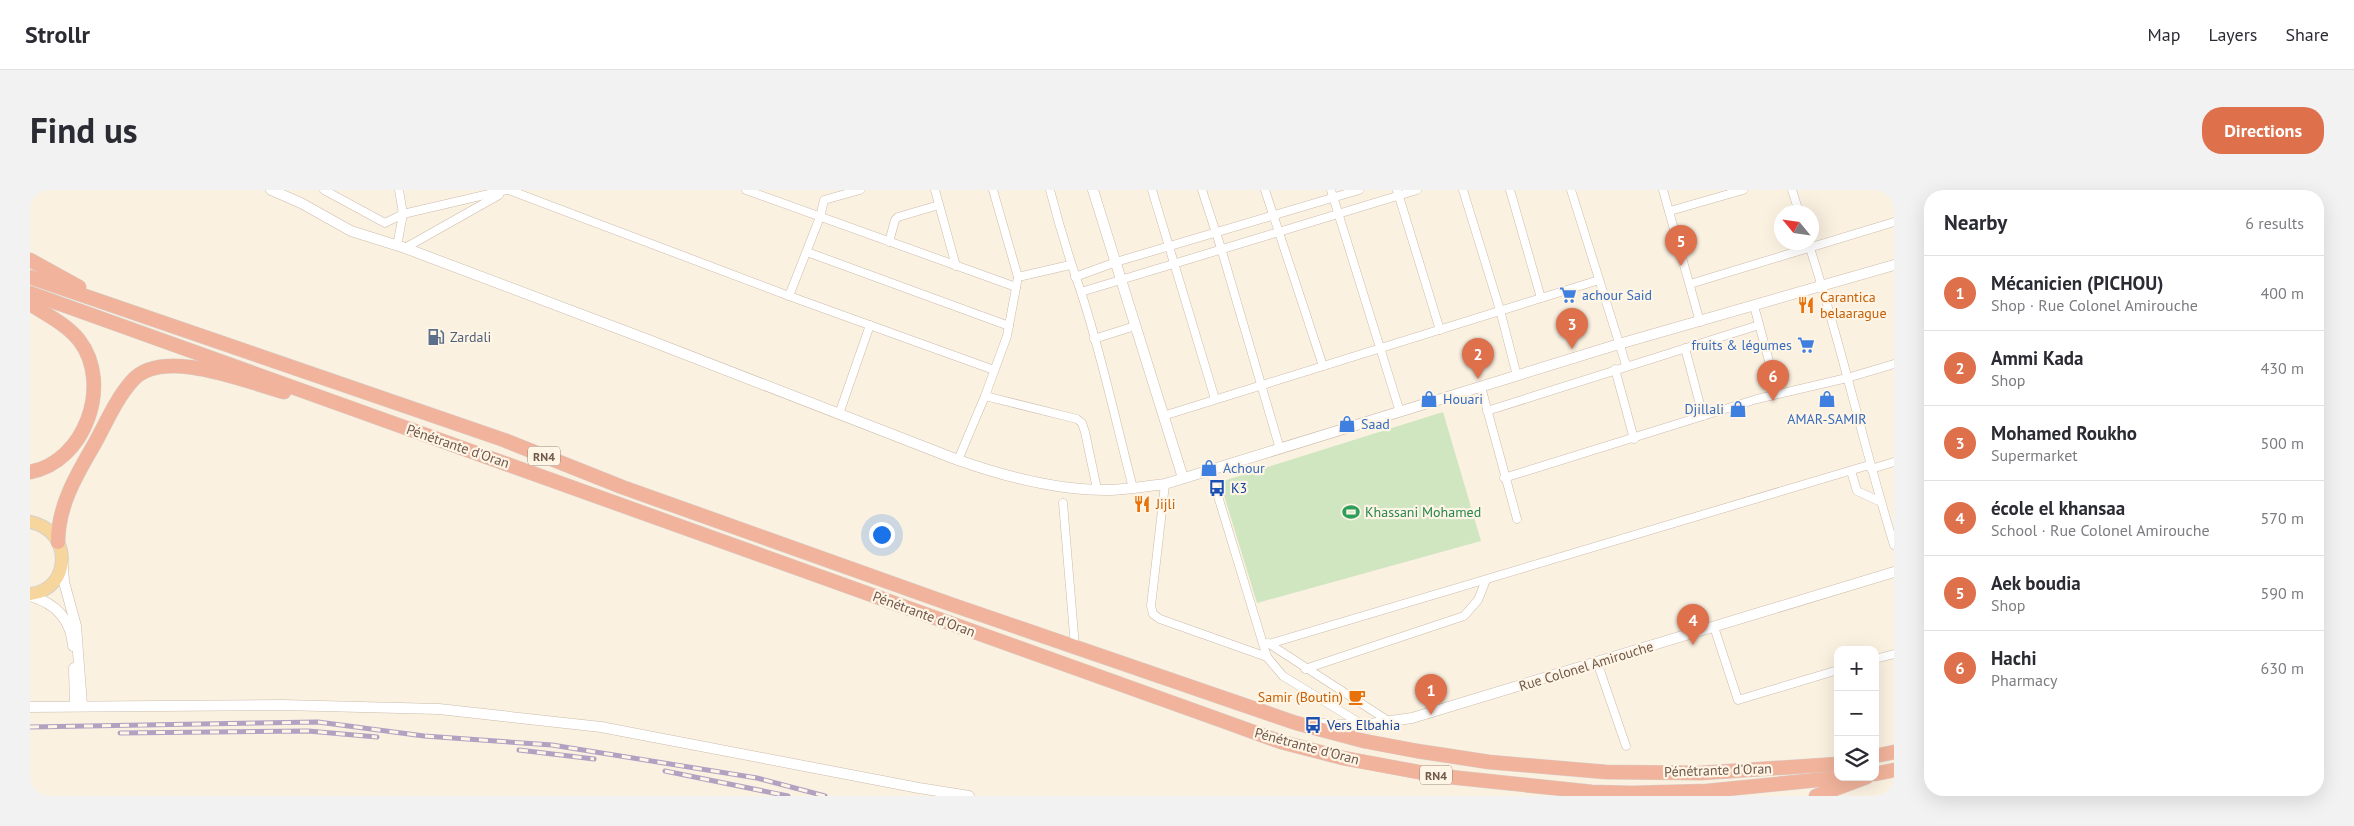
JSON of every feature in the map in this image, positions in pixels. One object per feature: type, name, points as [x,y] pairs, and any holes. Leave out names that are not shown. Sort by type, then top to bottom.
[{"type":"highway","points":[[30,260],[126,311]]},
{"type":"highway","name":"Pénétrante d'Oran","points":[[30,277],[504,440],[622,487],[1296,723],[1364,741],[1416,751],[1489,762],[1606,772],[1701,773],[1834,764]]},
{"type":"highway","name":"Pénétrante d'Oran","points":[[30,293],[1282,742],[1344,758],[1440,776],[1534,786],[1632,793],[1707,791],[1834,778]]},
{"type":"highway","points":[[30,304],[56,320],[80,341],[93,373],[94,390],[91,410],[85,428],[76,442],[49,465],[30,472]]},
{"type":"highway","points":[[58,542],[61,512],[80,469],[122,395],[133,380],[145,371],[160,366],[199,368],[394,424]]},
{"type":"highway","points":[[1879,755],[1894,752]]},
{"type":"highway","points":[[1879,773],[1894,770]]},
{"type":"highway","points":[[1816,796],[1855,781]]},
{"type":"highway","points":[[1632,793],[1672,796]]},
{"type":"main road","points":[[30,522],[48,529],[58,542],[62,559],[61,568],[51,584],[43,590],[30,595]]},
{"type":"street","points":[[271,190],[301,203],[351,232],[401,247],[958,460],[987,470],[1020,478],[1097,489],[1134,488],[1165,484],[1619,344],[1894,265]]},
{"type":"street","points":[[324,190],[386,223],[403,214],[507,190],[789,296],[994,370]]},
{"type":"street","points":[[399,190],[403,214],[401,247]]},
{"type":"street","points":[[401,247],[507,190]]},
{"type":"street","points":[[746,190],[1016,287]]},
{"type":"street","points":[[789,296],[820,217],[824,200],[860,190]]},
{"type":"street","points":[[935,190],[956,266]]},
{"type":"street","points":[[958,460],[986,396],[1009,326],[1018,277],[993,190]]},
{"type":"street","points":[[1050,190],[1070,265],[1081,292],[1134,488]]},
{"type":"street","points":[[1092,190],[1182,478]]},
{"type":"street","points":[[1152,190],[1215,399]]},
{"type":"street","points":[[1202,190],[1280,449]]},
{"type":"street","points":[[1265,190],[1323,366]]},
{"type":"street","points":[[1075,277],[1116,262],[1215,233],[1332,194],[1359,190]]},
{"type":"street","points":[[1081,292],[1221,248],[1279,233],[1398,193],[1417,190]]},
{"type":"street","points":[[1463,190],[1500,310],[1517,376]]},
{"type":"street","points":[[1510,190],[1541,298]]},
{"type":"street","points":[[1571,190],[1626,365]]},
{"type":"street","points":[[1663,190],[1700,322]]},
{"type":"street","points":[[1670,211],[1743,190]]},
{"type":"street","points":[[1792,190],[1797,205]]},
{"type":"street","points":[[1398,193],[1440,330]]},
{"type":"street","points":[[1332,194],[1400,412]]},
{"type":"street","points":[[889,242],[895,220],[898,217],[939,205]]},
{"type":"street","points":[[1819,242],[1894,222]]},
{"type":"street","points":[[1690,284],[1794,250]]},
{"type":"street","points":[[1811,250],[1822,286],[1870,467],[1894,545]]},
{"type":"street","points":[[806,252],[1009,326]]},
{"type":"street","points":[[1018,277],[1070,265]]},
{"type":"street","points":[[1163,416],[1599,280]]},
{"type":"street","points":[[1754,306],[1778,394]]},
{"type":"street","points":[[840,414],[870,325]]},
{"type":"street","points":[[1487,411],[1626,365],[1759,325]]},
{"type":"street","points":[[1094,339],[1135,326]]},
{"type":"street","points":[[1685,348],[1703,416]]},
{"type":"street","points":[[1504,478],[1778,394],[1847,378],[1894,364]]},
{"type":"street","points":[[1615,369],[1634,439]]},
{"type":"street","points":[[1481,387],[1504,478],[1517,519]]},
{"type":"street","points":[[986,396],[1077,419],[1082,423],[1097,489]]},
{"type":"street","points":[[1269,644],[1851,471],[1894,462]]},
{"type":"street","points":[[1210,470],[1266,657],[1282,676],[1363,725]]},
{"type":"street","points":[[1851,471],[1857,491],[1881,502]]},
{"type":"street","points":[[1165,484],[1151,606],[1153,614],[1160,619],[1266,657]]},
{"type":"street","points":[[1063,504],[1075,647]]},
{"type":"street","points":[[62,559],[64,582],[74,613],[78,639],[78,705]]},
{"type":"street","name":"Rue Colonel Amirouche","points":[[1296,723],[1363,725],[1412,718],[1894,572]]},
{"type":"street","points":[[1305,669],[1464,616],[1478,600],[1486,580]]},
{"type":"street","points":[[30,595],[48,602],[57,609],[68,627],[72,639],[78,705]]},
{"type":"street","points":[[1714,627],[1738,700],[1834,671]]},
{"type":"street","points":[[1258,631],[1269,644],[1305,669],[1390,722]]},
{"type":"street","points":[[1879,658],[1894,654]]},
{"type":"street","points":[[1596,662],[1626,746]]},
{"type":"street","points":[[30,707],[78,705],[359,706],[439,709],[601,727],[909,787],[969,796]]},
{"type":"street","points":[[1323,725],[1333,719],[1335,714],[1332,706]]},
{"type":"green space","name":"Khassani Mohamed","points":[[1443,412],[1481,541],[1257,603],[1220,482]]},
{"type":"railway","points":[[30,727],[318,722],[424,736],[552,745],[757,778],[825,796]]},
{"type":"railway","points":[[120,733],[308,731],[377,737]]},
{"type":"railway","points":[[519,750],[594,759]]},
{"type":"railway","points":[[665,771],[788,796]]},
{"type":"place","name":"Aek boudia","points":[[1681,266]]},
{"type":"place","name":"achour Said","points":[[1568,295]]},
{"type":"place","name":"Carantica belaarague","points":[[1806,305]]},
{"type":"place","name":"Zardali","points":[[436,337]]},
{"type":"place","name":"fruits & légumes","points":[[1806,345]]},
{"type":"place","name":"Mohamed Roukho","points":[[1572,349]]},
{"type":"place","name":"Ammi Kada","points":[[1478,379]]},
{"type":"place","name":"Houari","points":[[1429,399]]},
{"type":"place","name":"AMAR-SAMIR","points":[[1827,399]]},
{"type":"place","name":"Hachi","points":[[1773,401]]},
{"type":"place","name":"Djillali","points":[[1738,409]]},
{"type":"place","name":"Saad","points":[[1347,424]]},
{"type":"place","name":"Achour","points":[[1209,468]]},
{"type":"place","name":"K3","points":[[1217,488]]},
{"type":"place","name":"Jijli","points":[[1142,504]]},
{"type":"place","name":"Khassani Mohamed","points":[[1351,512]]},
{"type":"place","name":"école el khansaa","points":[[1693,645]]},
{"type":"place","name":"Samir (Boutin)","points":[[1357,697]]},
{"type":"place","name":"Mécanicien (PICHOU)","points":[[1431,715]]},
{"type":"place","name":"Vers Elbahia","points":[[1313,725]]}]
